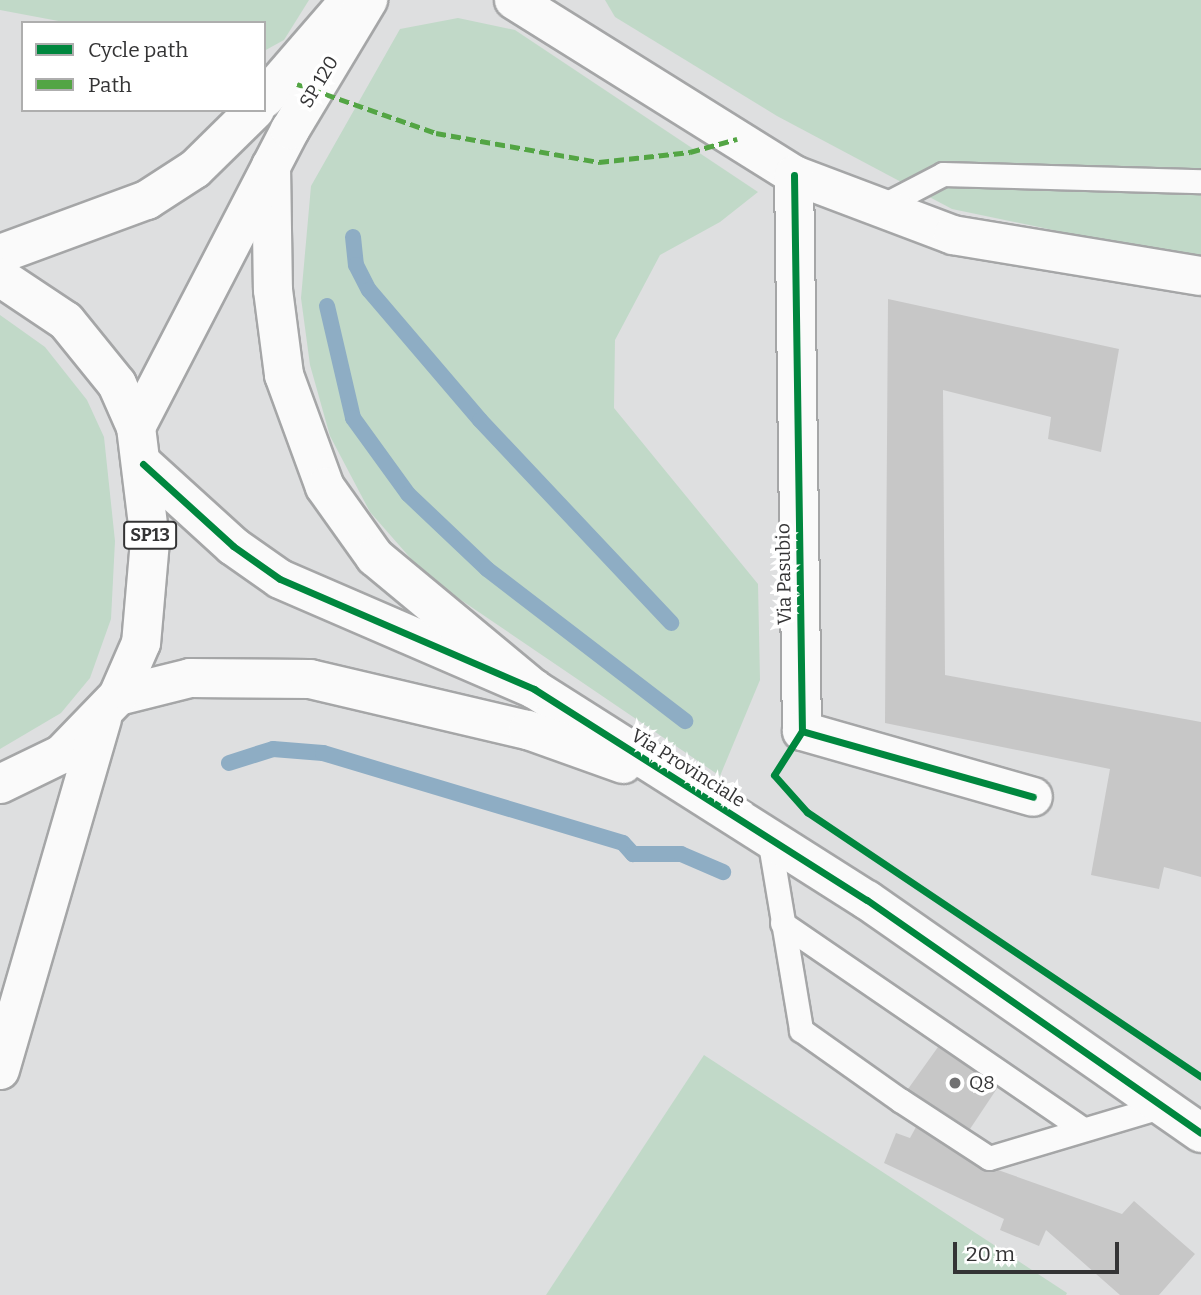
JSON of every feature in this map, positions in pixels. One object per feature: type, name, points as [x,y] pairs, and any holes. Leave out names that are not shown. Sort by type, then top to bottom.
[{"type":"street","points":[[266,97],[350,0]]},
{"type":"street","name":"SP 120","points":[[136,427],[271,166],[368,0]]},
{"type":"street","points":[[514,0],[794,175],[953,235],[1201,276]]},
{"type":"street","points":[[0,254],[147,200],[195,169],[253,112]]},
{"type":"street","points":[[271,166],[272,290],[284,375],[325,487],[375,557],[534,689]]},
{"type":"street","name":"Via Pasubio","points":[[794,175],[802,731],[1033,797]]},
{"type":"street","name":"SP13","points":[[0,278],[86,340],[117,384],[136,427],[143,464],[150,541],[146,617],[110,707],[0,1070]]},
{"type":"street","name":"Via Provinciale","points":[[143,464],[233,546],[280,579],[534,689],[769,838],[1201,1133]]},
{"type":"street","name":"Via Provinciale","points":[[110,707],[190,678],[310,679],[528,730],[699,793]]},
{"type":"street","points":[[0,784],[39,769],[110,707]]},
{"type":"lane","points":[[880,207],[943,174],[1201,181]]},
{"type":"lane","points":[[769,838],[800,1030],[900,1100],[989,1158],[1163,1106]]},
{"type":"lane","points":[[782,923],[1083,1129]]},
{"type":"green space","points":[[0,0],[309,0],[284,40],[266,50],[266,21],[58,21],[0,10]]},
{"type":"green space","points":[[605,0],[1201,0],[1201,261],[952,209],[777,116],[615,17]]},
{"type":"green space","points":[[458,18],[515,30],[758,192],[720,222],[660,255],[615,340],[614,408],[758,584],[760,680],[720,776],[427,577],[370,512],[330,436],[310,365],[301,298],[311,186],[400,29]]},
{"type":"green space","points":[[0,315],[45,347],[87,400],[104,437],[115,541],[111,619],[90,678],[61,713],[0,749]]},
{"type":"green space","points":[[704,1055],[1067,1293],[1066,1295],[546,1295]]},
{"type":"building","points":[[888,299],[1119,349],[1101,452],[1048,439],[1051,417],[943,390],[945,675],[1201,722],[1201,877],[1164,867],[1159,889],[1091,875],[1110,769],[885,723]]},
{"type":"building","points":[[938,1047],[998,1087],[970,1129],[908,1089]]},
{"type":"building","points":[[916,1127],[986,1172],[998,1170],[1122,1214],[1134,1201],[1195,1254],[1159,1295],[1120,1295],[1046,1230],[1039,1246],[1000,1230],[1004,1219],[884,1163],[896,1133],[910,1138]]},
{"type":"waterway","points":[[353,237],[356,265],[369,290],[480,420],[671,623]]},
{"type":"waterway","points":[[327,306],[353,418],[408,494],[487,569],[685,721]]},
{"type":"waterway","points":[[229,763],[273,749],[323,753],[623,843],[633,854],[681,854],[723,872]]},
{"type":"marked path","points":[[297,84],[436,133],[599,162],[690,152],[737,139]]},
{"type":"cycle path","points":[[794,175],[802,731],[1033,797]]},
{"type":"cycle path","points":[[143,464],[233,546],[280,579],[534,689],[867,900],[1201,1133]]},
{"type":"cycle path","points":[[802,731],[774,775],[807,812],[1201,1077]]},
{"type":"place","name":"Q8","points":[[955,1083]]}]
